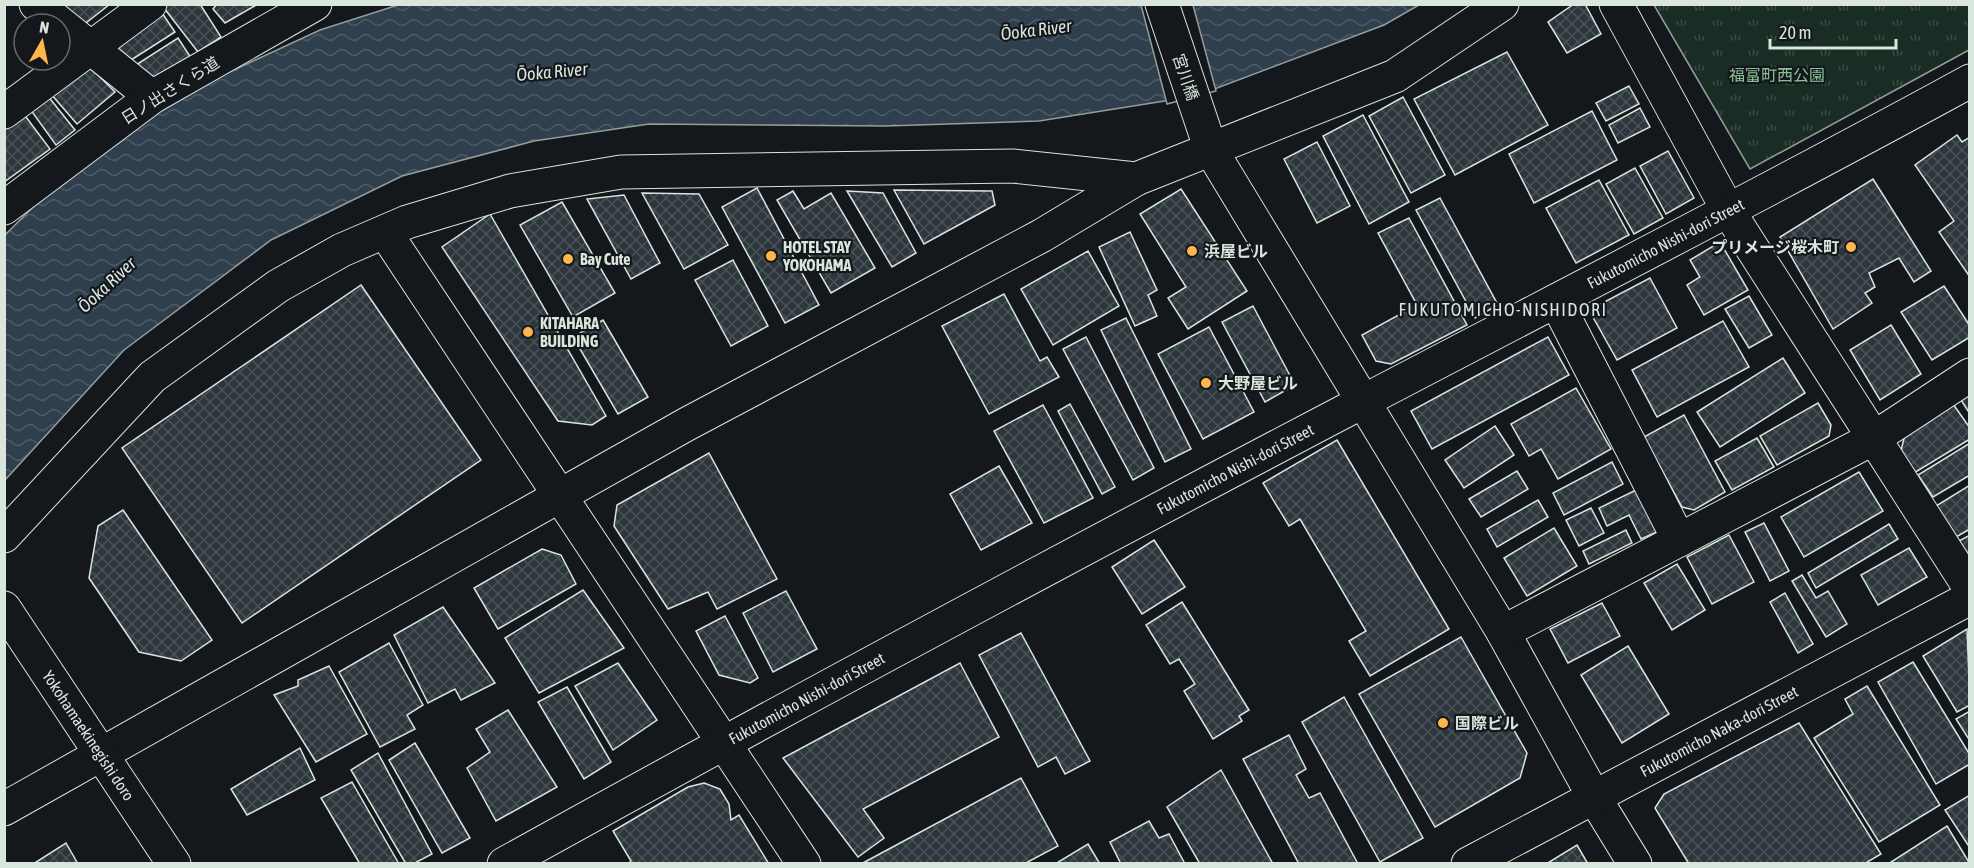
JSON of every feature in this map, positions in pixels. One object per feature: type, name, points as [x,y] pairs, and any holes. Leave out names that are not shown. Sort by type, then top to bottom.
[{"type":"street","points":[[36,4],[152,97]]},
{"type":"street","points":[[4,112],[150,4]]},
{"type":"street","name":"日ノ出さくら道","points":[[4,208],[152,97],[315,4]]},
{"type":"street","name":"宮川橋","points":[[1162,4],[1211,150],[1503,632],[1594,796],[1635,864]]},
{"type":"street","points":[[4,809],[742,395],[1041,236],[1136,179],[1395,76],[1502,4]]},
{"type":"street","points":[[1616,4],[1729,212],[1970,588]]},
{"type":"street","name":"Fukutomicho Nishi-dori Street","points":[[504,864],[723,742],[1363,402],[1729,212],[1970,81]]},
{"type":"street","points":[[4,536],[152,377],[278,286],[342,250],[407,222],[510,190],[621,172],[1013,166],[1136,179]]},
{"type":"street","points":[[385,232],[804,864]]},
{"type":"street","points":[[1556,302],[1679,540]]},
{"type":"street","points":[[1503,632],[1874,438],[1970,375]]},
{"type":"street","name":"Fukutomicho Naka-dori Street","points":[[1468,864],[1970,598]]},
{"type":"street","name":"Yokohamaekinegishi doro","points":[[4,608],[174,864]]},
{"type":"green space","name":"福富町西公園","points":[[1654,5],[1969,5],[1969,50],[1750,169]]},
{"type":"water","name":"Ōoka River","points":[[401,4],[1419,5],[1384,25],[1196,96],[1039,121],[886,126],[649,124],[534,141],[402,176],[271,240],[124,350],[5,480],[5,235],[51,189],[182,94],[320,30]]},
{"type":"pier","points":[[1141,5],[1193,5],[1216,91],[1167,104]]},
{"type":"building","points":[[59,4],[110,4],[82,26],[72,16],[72,12],[67,12]]},
{"type":"building","points":[[169,4],[200,4],[221,37],[198,52],[164,8]]},
{"type":"building","points":[[217,4],[258,4],[225,23],[213,9]]},
{"type":"building","points":[[1574,4],[1585,4],[1601,34],[1567,53],[1548,22]]},
{"type":"building","points":[[160,10],[175,32],[128,62],[109,43]]},
{"type":"building","points":[[178,38],[191,58],[151,84],[131,68]]},
{"type":"building","points":[[1507,52],[1548,125],[1455,175],[1414,99]]},
{"type":"building","points":[[88,65],[115,92],[77,124],[51,94]]},
{"type":"building","points":[[1629,86],[1639,104],[1606,121],[1596,103]]},
{"type":"building","points":[[47,95],[75,130],[56,145],[30,109]]},
{"type":"building","points":[[1403,97],[1445,175],[1411,193],[1369,116]]},
{"type":"building","points":[[1640,108],[1650,127],[1618,143],[1609,125]]},
{"type":"building","points":[[1592,111],[1617,160],[1534,203],[1509,154]]},
{"type":"building","points":[[23,113],[50,149],[4,182],[4,126]]},
{"type":"building","points":[[1363,115],[1409,202],[1369,224],[1323,136]]},
{"type":"building","points":[[1957,135],[1962,142],[1970,137],[1970,277],[1939,232],[1954,221],[1915,165]]},
{"type":"building","points":[[1317,142],[1350,206],[1317,223],[1284,159]]},
{"type":"building","points":[[1668,151],[1694,198],[1666,214],[1640,166]]},
{"type":"building","points":[[1635,168],[1663,218],[1634,234],[1606,184]]},
{"type":"building","name":"プリメージ桜木町","points":[[1873,179],[1931,271],[1914,282],[1899,258],[1869,273],[1875,287],[1865,293],[1872,303],[1833,329],[1780,237]]},
{"type":"building","points":[[1599,180],[1629,235],[1576,263],[1546,208]]},
{"type":"building","name":"HOTEL STAY YOKOHAMA","points":[[757,188],[819,305],[785,323],[722,207]]},
{"type":"building","name":"浜屋ビル","points":[[1181,189],[1247,291],[1188,329],[1168,298],[1186,287],[1140,214]]},
{"type":"building","points":[[894,190],[992,191],[995,205],[924,244]]},
{"type":"building","points":[[793,191],[804,209],[831,193],[875,268],[831,293],[777,200]]},
{"type":"building","points":[[847,191],[883,193],[916,253],[892,267]]},
{"type":"building","points":[[642,193],[699,194],[728,245],[684,269]]},
{"type":"building","points":[[624,195],[660,263],[631,279],[587,199]]},
{"type":"building","points":[[1440,198],[1498,305],[1475,318],[1416,210]]},
{"type":"building","name":"Bay Cute","points":[[562,202],[615,293],[573,317],[520,225]]},
{"type":"building","name":"KITAHARA BUILDING","points":[[490,214],[606,416],[592,425],[558,421],[442,247]]},
{"type":"building","points":[[1409,218],[1467,325],[1391,364],[1376,361],[1362,335],[1417,305],[1378,233]]},
{"type":"building","points":[[1130,232],[1157,290],[1148,295],[1157,316],[1135,326],[1099,247]]},
{"type":"building","points":[[1720,242],[1748,290],[1704,315],[1687,285],[1700,277],[1690,260]]},
{"type":"building","points":[[1088,251],[1119,306],[1053,345],[1021,289]]},
{"type":"building","points":[[733,260],[768,326],[731,346],[695,280]]},
{"type":"building","points":[[1650,278],[1677,328],[1617,360],[1589,310]]},
{"type":"building","points":[[361,285],[481,460],[242,623],[122,448]]},
{"type":"building","points":[[1944,286],[1970,326],[1970,337],[1932,360],[1901,312]]},
{"type":"building","points":[[1004,294],[1040,361],[1047,357],[1059,377],[989,414],[942,326]]},
{"type":"building","points":[[1749,296],[1772,335],[1749,348],[1725,309]]},
{"type":"building","points":[[1253,306],[1295,385],[1265,402],[1222,322]]},
{"type":"building","points":[[1126,318],[1191,449],[1165,462],[1101,330]]},
{"type":"building","points":[[603,320],[648,397],[618,414],[573,337]]},
{"type":"building","points":[[1723,321],[1749,367],[1657,417],[1632,370]]},
{"type":"building","points":[[1891,325],[1921,374],[1880,400],[1850,350]]},
{"type":"building","name":"大野屋ビル","points":[[1209,327],[1254,412],[1203,439],[1158,354]]},
{"type":"building","points":[[1086,337],[1154,468],[1133,480],[1063,349]]},
{"type":"building","points":[[1548,337],[1569,375],[1432,449],[1411,411]]},
{"type":"building","points":[[1783,358],[1805,393],[1720,447],[1697,412]]},
{"type":"building","points":[[1576,388],[1611,449],[1558,479],[1541,449],[1529,456],[1511,424]]},
{"type":"building","points":[[1970,395],[1970,414],[1961,400]]},
{"type":"building","points":[[1818,403],[1831,425],[1829,436],[1777,465],[1760,436]]},
{"type":"building","points":[[1070,404],[1115,487],[1102,494],[1058,411]]},
{"type":"building","points":[[1953,404],[1970,428],[1970,439],[1914,473],[1901,451],[1905,434]]},
{"type":"building","points":[[1043,405],[1093,498],[1044,523],[994,431]]},
{"type":"building","points":[[1684,415],[1725,492],[1694,510],[1682,507],[1644,437]]},
{"type":"building","points":[[1495,426],[1514,455],[1464,488],[1445,460]]},
{"type":"building","points":[[1757,438],[1774,467],[1732,490],[1715,461]]},
{"type":"building","points":[[1337,440],[1449,629],[1370,676],[1349,641],[1366,631],[1300,519],[1289,526],[1263,483]]},
{"type":"building","points":[[1970,443],[1970,475],[1933,497],[1918,475]]},
{"type":"building","points":[[709,453],[777,579],[717,609],[708,592],[668,609],[614,526],[617,505]]},
{"type":"building","points":[[1612,462],[1623,484],[1564,515],[1553,493]]},
{"type":"building","points":[[999,466],[1032,523],[981,550],[950,494]]},
{"type":"building","points":[[1517,471],[1528,489],[1481,517],[1469,499]]},
{"type":"building","points":[[1859,472],[1883,511],[1804,557],[1781,517]]},
{"type":"building","points":[[1970,485],[1970,529],[1956,537],[1936,506]]},
{"type":"building","points":[[1636,490],[1657,532],[1641,539],[1629,515],[1607,526],[1599,508]]},
{"type":"building","points":[[1538,500],[1548,517],[1497,547],[1487,529]]},
{"type":"building","points":[[1591,508],[1604,533],[1579,546],[1566,520]]},
{"type":"building","points":[[123,510],[212,640],[181,661],[139,652],[89,578],[98,526]]},
{"type":"building","points":[[1764,523],[1789,571],[1770,581],[1745,532]]},
{"type":"building","points":[[1889,524],[1898,539],[1816,588],[1808,573]]},
{"type":"building","points":[[1554,528],[1577,566],[1527,596],[1504,558]]},
{"type":"building","points":[[1626,530],[1632,543],[1589,564],[1583,551]]},
{"type":"building","points":[[1729,535],[1754,582],[1712,604],[1687,557]]},
{"type":"building","points":[[1970,535],[1970,558],[1959,541]]},
{"type":"building","points":[[1154,540],[1185,587],[1142,614],[1112,567]]},
{"type":"building","points":[[1909,548],[1927,577],[1878,605],[1861,575]]},
{"type":"building","points":[[542,549],[561,555],[576,584],[498,629],[474,588]]},
{"type":"building","points":[[1677,564],[1705,610],[1672,630],[1644,583]]},
{"type":"building","points":[[1802,575],[1816,598],[1828,591],[1847,624],[1826,637],[1792,581]]},
{"type":"building","points":[[583,590],[624,648],[539,693],[505,638]]},
{"type":"building","points":[[786,591],[817,649],[773,672],[743,613]]},
{"type":"building","points":[[1785,593],[1813,644],[1798,653],[1770,602]]},
{"type":"building","points":[[1182,602],[1249,710],[1239,716],[1242,721],[1213,739],[1184,691],[1195,684],[1179,659],[1170,664],[1146,625]]},
{"type":"building","points":[[1602,603],[1620,636],[1568,663],[1550,629]]},
{"type":"building","points":[[443,607],[495,683],[461,700],[455,689],[428,703],[394,635]]},
{"type":"building","points":[[725,616],[758,678],[750,683],[719,675],[696,631]]},
{"type":"building","points":[[1967,629],[1970,705],[1957,712],[1923,656]]},
{"type":"building","points":[[1021,633],[1090,761],[1065,774],[1056,757],[1038,767],[979,655]]},
{"type":"building","name":"国際ビル","points":[[1461,637],[1527,753],[1520,778],[1435,827],[1359,694]]},
{"type":"building","points":[[389,643],[423,705],[407,715],[415,729],[380,747],[339,672]]},
{"type":"building","points":[[1628,646],[1669,714],[1622,743],[1581,675]]},
{"type":"building","points":[[1913,662],[1970,755],[1970,764],[1936,784],[1878,682]]},
{"type":"building","points":[[618,663],[657,720],[613,750],[575,686]]},
{"type":"building","points":[[960,663],[999,737],[863,809],[884,838],[858,857],[783,758]]},
{"type":"building","points":[[329,666],[367,734],[316,762],[274,695],[298,686],[298,680]]},
{"type":"building","points":[[1867,686],[1940,805],[1879,842],[1814,738],[1853,714],[1845,699]]},
{"type":"building","points":[[567,687],[611,762],[584,779],[538,702]]},
{"type":"building","points":[[1344,697],[1423,838],[1380,862],[1302,722]]},
{"type":"building","points":[[508,710],[557,787],[496,821],[467,768],[490,752],[476,729]]},
{"type":"building","points":[[1970,711],[1970,741],[1956,719]]},
{"type":"building","points":[[1799,723],[1881,854],[1864,864],[1689,864],[1655,808],[1664,794]]},
{"type":"building","points":[[1289,735],[1306,769],[1296,775],[1309,798],[1320,793],[1358,864],[1299,864],[1243,759]]},
{"type":"building","points":[[415,743],[470,838],[442,853],[389,760]]},
{"type":"building","points":[[300,748],[315,780],[247,815],[231,789]]},
{"type":"building","points":[[378,753],[432,854],[413,864],[406,864],[351,770]]},
{"type":"building","points":[[1221,770],[1273,864],[1200,864],[1167,807]]},
{"type":"building","points":[[1021,778],[1058,846],[1024,864],[861,864]]},
{"type":"building","points":[[352,782],[399,864],[360,864],[321,798]]},
{"type":"building","points":[[704,783],[720,789],[729,804],[731,820],[739,815],[769,864],[628,864],[631,861],[613,831],[688,787]]},
{"type":"building","points":[[1970,795],[1970,848],[1945,810]]},
{"type":"building","points":[[1149,821],[1159,838],[1169,834],[1185,864],[1121,864],[1110,842]]},
{"type":"building","points":[[1947,826],[1970,864],[1888,864]]},
{"type":"building","points":[[66,843],[78,864],[33,864]]},
{"type":"building","points":[[1088,844],[1100,864],[1055,864]]},
{"type":"building","points":[[1577,845],[1588,864],[1546,864]]},
{"type":"place","name":"プリメージ桜木町","points":[[1851,247]]},
{"type":"place","name":"浜屋ビル","points":[[1192,251]]},
{"type":"place","name":"HOTEL STAY YOKOHAMA","points":[[771,256]]},
{"type":"place","name":"Bay Cute","points":[[568,259]]},
{"type":"place","name":"KITAHARA BUILDING","points":[[528,332]]},
{"type":"place","name":"大野屋ビル","points":[[1206,383]]},
{"type":"place","name":"国際ビル","points":[[1443,723]]},
{"type":"district","name":"FUKUTOMICHO-NISHIDORI","points":[[1503,310]]}]
